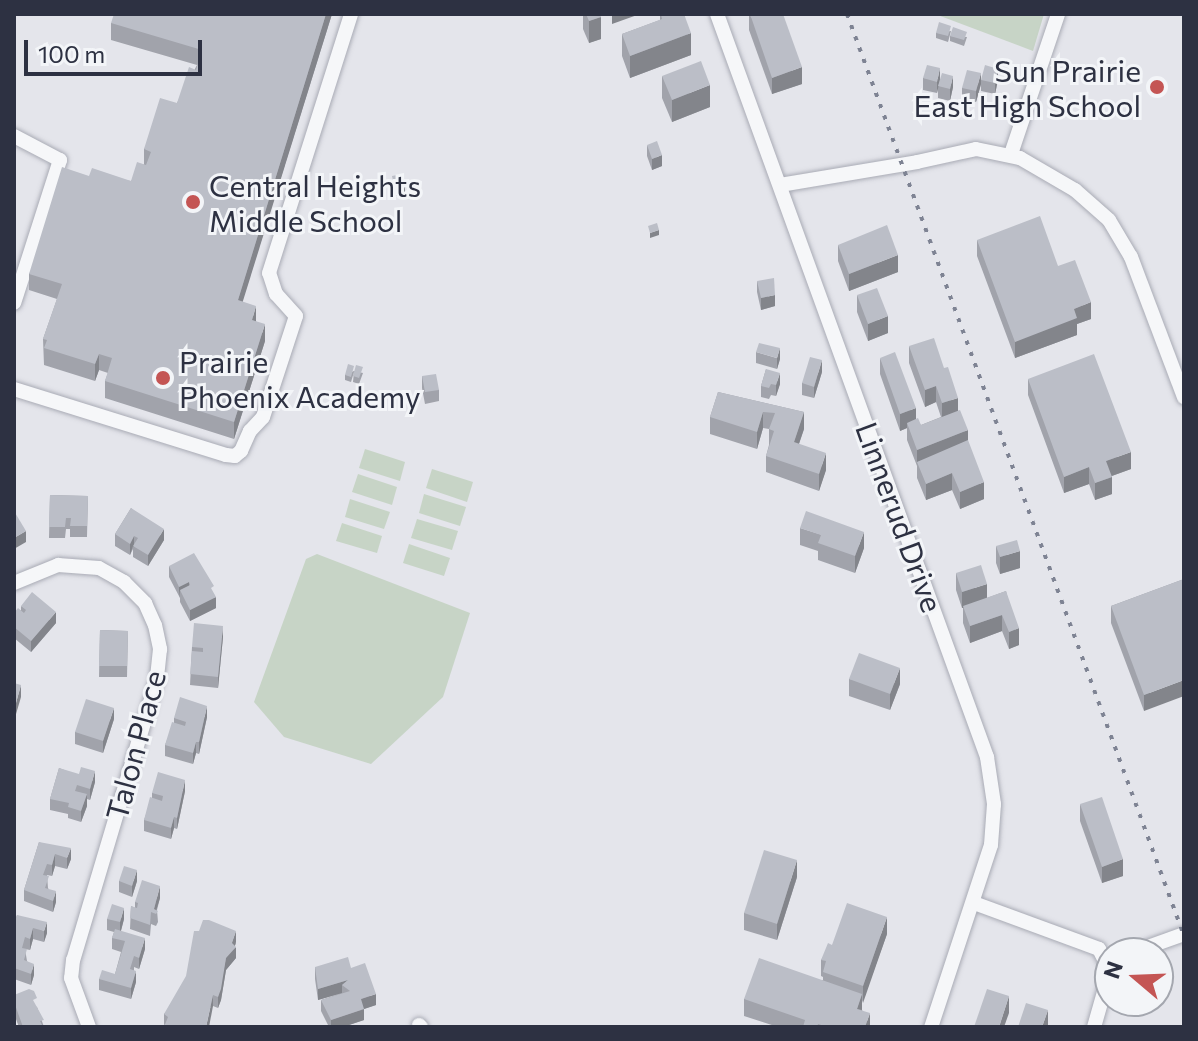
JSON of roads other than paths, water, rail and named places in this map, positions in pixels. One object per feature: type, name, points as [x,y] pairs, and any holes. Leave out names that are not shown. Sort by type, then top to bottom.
[{"type":"street","points":[[14,389],[226,455],[235,456],[241,451],[250,431],[263,417],[296,316],[276,294],[269,273],[351,14]]},
{"type":"street","name":"Linnerud Drive","points":[[717,14],[987,757],[994,824],[974,903],[931,1027]]},
{"type":"street","points":[[1011,154],[1058,14]]},
{"type":"street","points":[[14,136],[60,160],[14,303]]},
{"type":"street","points":[[780,185],[976,149],[1011,154],[1075,190],[1109,220],[1131,257],[1184,397]]},
{"type":"street","name":"Talon Place","points":[[14,583],[58,565],[99,568],[124,582],[145,603],[155,625],[160,649],[157,679],[73,960],[71,978],[89,1027]]},
{"type":"street","points":[[974,903],[1094,946]]},
{"type":"railway","points":[[847,14],[1184,936]]},
{"type":"place","name":"Sun Prairie East High School","points":[[1157,87]]},
{"type":"place","name":"Central Heights Middle School","points":[[193,202]]},
{"type":"place","name":"Prairie Phoenix Academy","points":[[163,378]]}]
